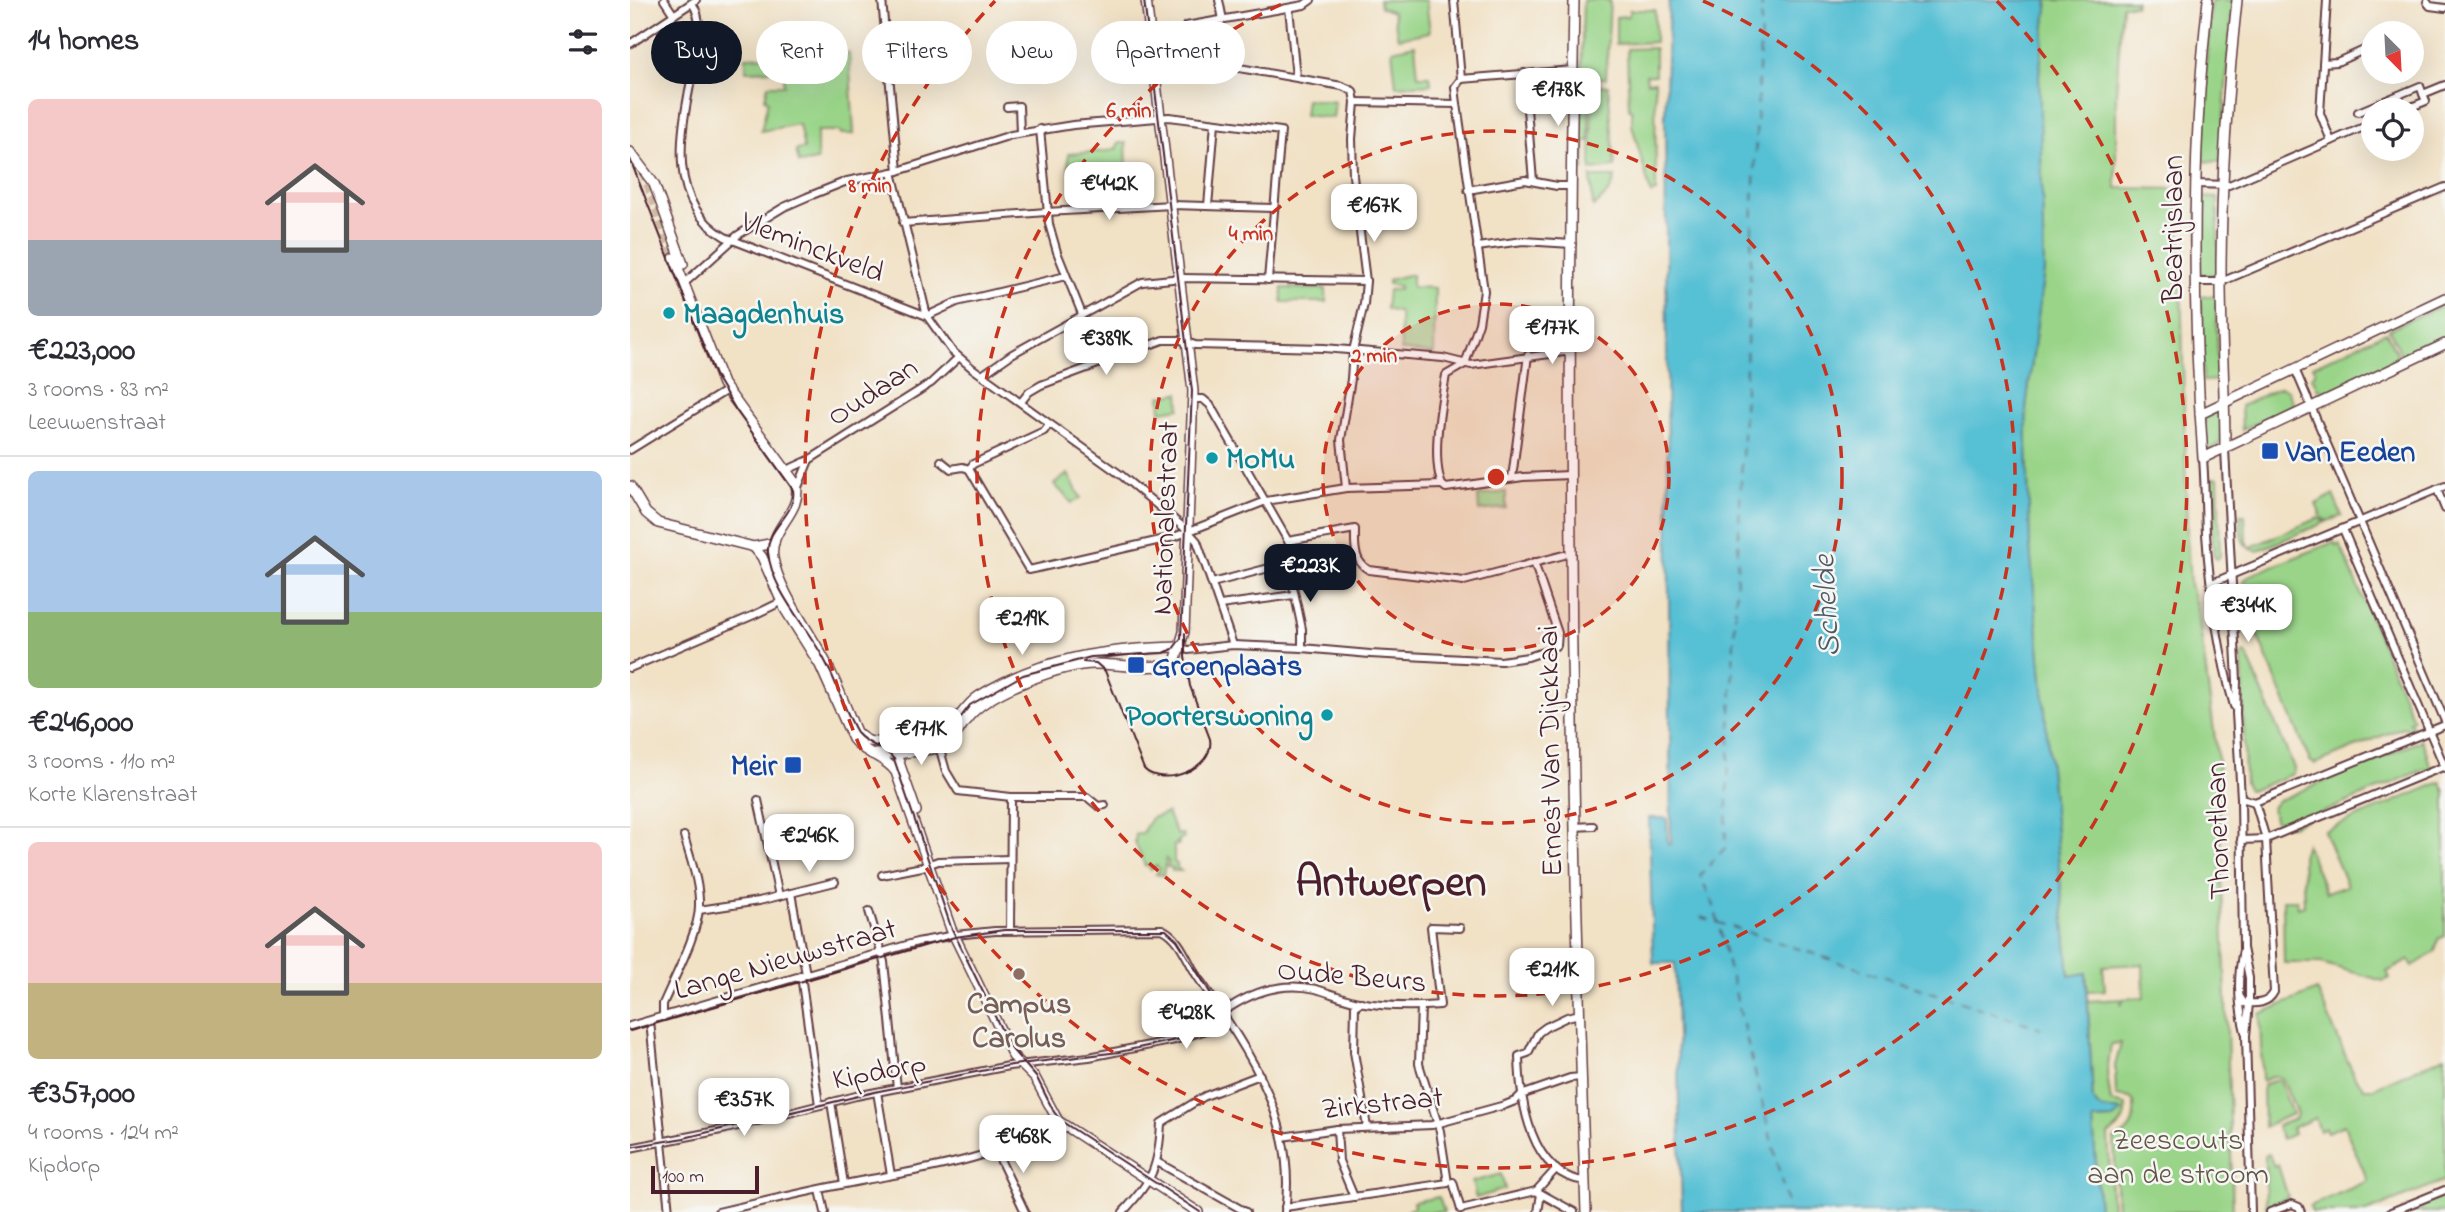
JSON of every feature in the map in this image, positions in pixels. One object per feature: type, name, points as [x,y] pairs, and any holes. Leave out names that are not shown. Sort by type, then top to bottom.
[{"type":"street","points":[[664,0],[674,15]]},
{"type":"street","points":[[882,0],[895,172],[903,223],[928,316],[958,358],[1121,475],[1188,531],[1197,541],[1233,645]]},
{"type":"street","name":"Nationalestraat","points":[[1146,0],[1148,21]]},
{"type":"street","points":[[1219,0],[1223,20]]},
{"type":"street","points":[[1217,21],[1304,5],[1311,0]]},
{"type":"street","points":[[1442,485],[1438,472],[1438,415],[1446,375],[1465,364],[1479,323],[1484,291],[1455,87],[1461,79],[1454,0]]},
{"type":"street","name":"Ernest Van Dijckkaai","points":[[1574,0],[1571,653],[1586,1212]]},
{"type":"street","name":"Beatrijslaan","points":[[2203,458],[2196,282],[2196,184],[2200,66],[2208,0]]},
{"type":"street","name":"Beatrijslaan","points":[[2225,449],[2221,282],[2223,184],[2228,82],[2237,0]]},
{"type":"street","points":[[2328,0],[2320,113],[2331,141]]},
{"type":"street","points":[[630,44],[694,1]]},
{"type":"street","name":"Vleminckveld","points":[[694,1],[700,14],[681,134],[681,163],[687,187],[697,209],[711,227],[733,240],[928,316]]},
{"type":"street","points":[[2427,2],[2430,6],[2445,8]]},
{"type":"street","points":[[1289,8],[1296,77]]},
{"type":"street","points":[[2323,63],[2337,62],[2361,51]]},
{"type":"street","points":[[1245,68],[1347,87],[1353,91],[1353,176],[1366,281],[1341,440],[1346,488]]},
{"type":"street","points":[[1461,79],[1573,69]]},
{"type":"street","points":[[1524,73],[1533,181]]},
{"type":"street","name":"Nationalestraat","points":[[1061,666],[1171,664],[1175,662],[1184,634],[1194,399],[1156,84]]},
{"type":"street","points":[[2423,94],[2445,85]]},
{"type":"street","points":[[2358,112],[2420,86],[2426,101],[2424,102]]},
{"type":"street","points":[[1355,102],[1457,104]]},
{"type":"street","points":[[1007,107],[1019,106],[1020,133]]},
{"type":"street","points":[[688,279],[733,240],[784,207],[847,181],[895,172],[984,142],[1020,133],[1160,118],[1281,131],[1268,280]]},
{"type":"street","points":[[1208,206],[1215,123]]},
{"type":"street","name":"Beatrijslaan","points":[[2223,184],[2229,184],[2361,128]]},
{"type":"street","points":[[1040,129],[1046,212],[1057,251],[1082,314]]},
{"type":"street","points":[[630,152],[654,184],[705,324],[705,339]]},
{"type":"street","points":[[1468,190],[1525,180],[1572,186]]},
{"type":"street","points":[[2196,184],[2223,184]]},
{"type":"street","points":[[2196,282],[2221,282],[2445,187]]},
{"type":"street","points":[[903,223],[1171,205],[1273,208]]},
{"type":"street","points":[[1477,247],[1523,240],[1572,244]]},
{"type":"street","points":[[674,258],[727,390],[787,470],[797,489],[796,503],[779,529],[772,554],[785,600]]},
{"type":"street","points":[[928,316],[957,302],[1066,276]]},
{"type":"street","points":[[982,375],[1012,354],[1142,282],[1180,278],[1366,281]]},
{"type":"street","points":[[2200,414],[2445,299]]},
{"type":"street","points":[[1021,402],[1029,392],[1041,385],[1163,340],[1181,340],[1195,345],[1353,351],[1443,358],[1471,365],[1572,351]]},
{"type":"street","points":[[2203,458],[2445,344]]},
{"type":"street","points":[[1512,478],[1528,355]]},
{"type":"street","name":"Oudaan","points":[[787,470],[809,460],[931,383],[958,358]]},
{"type":"street","points":[[2241,798],[2255,802],[2430,732],[2445,723],[2295,369]]},
{"type":"street","points":[[630,450],[727,390]]},
{"type":"street","points":[[1194,399],[1206,400],[1210,405],[1296,555],[1355,554]]},
{"type":"street","points":[[969,469],[973,464],[1034,437],[1049,424]]},
{"type":"street","name":"Thonetlaan","points":[[2225,449],[2241,798],[2243,948],[2239,967],[2240,1015],[2246,1036]]},
{"type":"street","name":"Thonetlaan","points":[[2203,458],[2206,538],[2227,682],[2236,713]]},
{"type":"street","name":"Oudaan","points":[[797,489],[809,460]]},
{"type":"street","points":[[941,461],[951,469],[969,469],[1029,570],[1161,540],[1266,501],[1346,488],[1442,485],[1446,488],[1512,478],[1570,475]]},
{"type":"street","points":[[630,486],[646,513],[658,523],[756,550],[774,543]]},
{"type":"street","points":[[2212,583],[2445,486]]},
{"type":"street","points":[[2437,489],[2445,509]]},
{"type":"street","points":[[1288,541],[1355,529],[1355,554],[1360,565],[1369,570],[1464,581],[1564,555]]},
{"type":"street","points":[[2241,840],[2266,839],[2445,767],[2343,529]]},
{"type":"street","points":[[756,550],[820,665],[856,743],[893,767],[954,935],[1009,1048],[1035,1078],[1058,1121],[1198,1212]]},
{"type":"street","points":[[872,754],[940,749],[950,743],[969,716],[980,706],[1020,683],[1091,653],[1179,647],[1188,650],[1233,645],[1509,661],[1543,653],[1556,645],[1558,633],[1534,562]]},
{"type":"street","points":[[1212,583],[1288,563],[1302,629],[1302,648]]},
{"type":"street","points":[[1220,606],[1294,595]]},
{"type":"street","points":[[630,667],[785,600]]},
{"type":"street","points":[[1556,645],[1571,653]]},
{"type":"street","points":[[853,732],[866,740],[882,743],[937,737],[946,732],[971,700],[1023,672],[1061,666]]},
{"type":"street","points":[[937,737],[946,771],[958,791],[1011,797],[1087,797],[1098,806],[1105,805]]},
{"type":"street","points":[[882,743],[897,754],[924,835],[922,844]]},
{"type":"street","points":[[1010,930],[1011,797]]},
{"type":"street","points":[[758,800],[779,897]]},
{"type":"street","points":[[2255,802],[2266,839]]},
{"type":"street","points":[[1574,827],[1593,827]]},
{"type":"street","points":[[663,1017],[663,1004],[695,927],[699,910],[698,893],[684,836]]},
{"type":"street","name":"Thonetlaan","points":[[2249,1003],[2266,1001],[2274,992],[2266,839]]},
{"type":"street","points":[[882,875],[938,861],[1010,859]]},
{"type":"street","points":[[699,910],[779,897],[835,882]]},
{"type":"street","points":[[791,893],[804,974],[818,1105]]},
{"type":"street","points":[[869,911],[881,953],[897,1088]]},
{"type":"street","name":"Oude Beurs","points":[[1223,1012],[1272,985],[1313,988],[1361,1002],[1421,1006],[1440,1004],[1431,927],[1460,928]]},
{"type":"street","name":"Lange Nieuwstraat","points":[[630,1026],[881,953],[954,935],[1010,930],[1163,929],[1174,937],[1191,967],[1223,1012]]},
{"type":"street","name":"Thonetlaan","points":[[2243,948],[2248,967],[2246,1036],[2251,1212]]},
{"type":"street","points":[[2240,998],[2244,1003],[2249,1003]]},
{"type":"street","points":[[1361,1002],[1355,1006],[1354,1042],[1367,1127]]},
{"type":"street","points":[[1421,1006],[1419,1064],[1451,1182],[1462,1210],[1539,1192],[1574,1212]]},
{"type":"street","points":[[1223,1012],[1260,1075],[1274,1107],[1286,1162],[1285,1210],[1451,1182]]},
{"type":"street","name":"Kipdorp","points":[[630,1148],[663,1143],[897,1088],[1022,1064],[1092,1056],[1175,1040],[1213,1028],[1220,1023],[1223,1012]]},
{"type":"street","points":[[1580,1014],[1555,1021],[1538,1034],[1528,1053],[1518,1056],[1521,1095],[1527,1123],[1533,1136],[1556,1170],[1571,1179],[1585,1181]]},
{"type":"street","points":[[650,1021],[669,1212]]},
{"type":"street","points":[[1123,1212],[1141,1193],[1157,1161],[1161,1123],[1205,1096],[1260,1075]]},
{"type":"street","name":"Zirkstraat","points":[[1282,1138],[1337,1129],[1437,1124],[1515,1101],[1521,1095],[1570,1078],[1582,1077]]},
{"type":"street","points":[[877,1092],[891,1175]]},
{"type":"street","points":[[831,1102],[844,1184]]},
{"type":"street","points":[[718,1212],[844,1184],[959,1163],[996,1151],[1058,1121]]},
{"type":"street","points":[[1337,1129],[1339,1161],[1354,1197]]},
{"type":"street","points":[[996,1151],[1025,1212]]},
{"type":"street","points":[[1157,1161],[1246,1212]]},
{"type":"street","points":[[1538,1212],[1539,1192],[1556,1170]]},
{"type":"street","points":[[820,1190],[825,1212]]},
{"type":"street","points":[[2391,1212],[2445,1190]]},
{"type":"street","points":[[756,1203],[757,1212]]},
{"type":"street","points":[[2270,1212],[2292,1204],[2301,1212]]},
{"type":"green space","points":[[1379,0],[1426,0],[1430,32],[1398,38],[1393,12],[1380,7]]},
{"type":"green space","points":[[1583,0],[1610,0],[1606,78],[1581,79]]},
{"type":"green space","name":"Zeescouts aan de stroom","points":[[2048,0],[2136,0],[2135,5],[2122,5],[2116,93],[2116,188],[2179,189],[2187,536],[2190,585],[2198,612],[2218,761],[2233,1212],[2117,1210],[2114,1139],[2129,1130],[2134,1109],[2134,1102],[2130,1098],[2116,1096],[2115,1066],[2121,1043],[2111,1044],[2107,1073],[2111,1102],[2126,1105],[2126,1111],[2122,1123],[2108,1135],[2112,1212],[2099,1212],[2093,1120],[2113,1119],[2121,1111],[2101,1109],[2093,1101],[2088,1001],[2122,999],[2121,1006],[2123,999],[2144,997],[2143,964],[2103,966],[2105,990],[2088,991],[2086,974],[2069,976],[2030,547],[2026,408],[2044,270],[2039,75]]},
{"type":"green space","points":[[2211,0],[2233,0],[2220,162],[2199,161]]},
{"type":"green space","points":[[1629,10],[1655,10],[1655,42],[1616,44],[1616,17],[1629,16]]},
{"type":"green space","points":[[1415,45],[1418,76],[1430,76],[1431,84],[1396,86],[1392,50]]},
{"type":"green space","points":[[1655,48],[1655,75],[1646,75],[1647,82],[1655,81],[1656,192],[1651,194],[1632,125],[1632,110],[1629,109],[1627,49]]},
{"type":"green space","points":[[848,53],[854,134],[817,131],[817,160],[799,163],[796,150],[804,149],[799,124],[761,131],[768,101],[765,99],[768,85],[848,84]]},
{"type":"green space","points":[[746,57],[756,57],[756,71],[746,71]]},
{"type":"green space","points":[[1581,85],[1589,85],[1589,141],[1585,141],[1584,169],[1581,169]]},
{"type":"green space","points":[[1592,85],[1608,86],[1615,167],[1591,170]]},
{"type":"green space","points":[[1306,99],[1335,102],[1333,118],[1304,115]]},
{"type":"green space","points":[[1118,143],[1126,143],[1127,169],[1110,170],[1111,186],[1093,187],[1092,170],[1069,171],[1068,154],[1108,151],[1117,148]]},
{"type":"green space","points":[[1591,177],[1615,177],[1607,194],[1593,207]]},
{"type":"green space","points":[[2197,197],[2218,198],[2218,270],[2212,276],[2199,274]]},
{"type":"green space","points":[[1412,275],[1412,287],[1435,288],[1434,354],[1401,350],[1400,313],[1386,309],[1388,290],[1399,290],[1399,286],[1388,284],[1388,280]]},
{"type":"green space","points":[[1282,288],[1326,289],[1326,302],[1282,302]]},
{"type":"green space","points":[[2218,296],[2216,302],[2220,380],[2203,381],[2201,302],[2198,302],[2198,297]]},
{"type":"green space","points":[[2445,304],[2445,340],[2403,359],[2389,329]]},
{"type":"green space","points":[[2386,332],[2400,361],[2327,395],[2325,391],[2318,389],[2312,377],[2315,371],[2313,366]]},
{"type":"green space","points":[[2280,387],[2288,390],[2294,405],[2242,430],[2241,406]]},
{"type":"green space","points":[[1179,393],[1180,408],[1161,411],[1160,396]]},
{"type":"green space","points":[[2220,414],[2222,419],[2221,443],[2209,450],[2203,424],[2207,416]]},
{"type":"green space","points":[[1068,474],[1081,498],[1072,503],[1054,484]]},
{"type":"green space","points":[[2209,478],[2218,478],[2220,556],[2217,559],[2214,557]]},
{"type":"green space","points":[[1506,492],[1506,508],[1479,511],[1478,496]]},
{"type":"green space","points":[[2333,495],[2342,516],[2328,521],[2322,518],[2316,504]]},
{"type":"green space","points":[[2240,515],[2245,515],[2246,541],[2249,547],[2242,537]]},
{"type":"green space","points":[[2318,518],[2326,522],[2257,551],[2249,548]]},
{"type":"green space","points":[[2334,542],[2336,546],[2340,544],[2413,719],[2409,722],[2419,733],[2403,727],[2315,764],[2310,761],[2240,594],[2250,575]]},
{"type":"green space","points":[[2244,653],[2294,768],[2293,774],[2252,790],[2249,790],[2245,783]]},
{"type":"green space","points":[[2420,738],[2431,769],[2425,769],[2291,826],[2281,826],[2274,820],[2272,808],[2277,801],[2420,741]]},
{"type":"green space","points":[[2441,782],[2445,792],[2445,936],[2438,939],[2435,952],[2413,966],[2409,960],[2387,972],[2390,978],[2383,981],[2321,963],[2284,963],[2283,900],[2297,900],[2298,907],[2304,905],[2302,856],[2306,844],[2326,893],[2347,886],[2324,831]]},
{"type":"green space","points":[[1167,813],[1177,835],[1183,834],[1184,838],[1177,842],[1178,845],[1174,845],[1174,862],[1181,871],[1172,871],[1173,868],[1167,867],[1169,862],[1166,859],[1163,875],[1156,874],[1160,869],[1156,866],[1151,870],[1145,866],[1135,842],[1136,834],[1142,833],[1151,818]]},
{"type":"green space","points":[[2317,990],[2355,1078],[2364,1088],[2374,1088],[2445,1056],[2445,1180],[2367,1212],[2312,1212],[2310,1206],[2368,1181],[2344,1125],[2327,1132],[2325,1128],[2320,1131],[2315,1118],[2292,1128],[2294,1134],[2282,1139],[2277,1126],[2295,1119],[2297,1114],[2282,1078],[2274,1076],[2262,1081],[2260,1014]]},
{"type":"green space","points":[[2280,1081],[2292,1114],[2264,1127],[2263,1085]]},
{"type":"green space","points":[[2269,1154],[2274,1167],[2278,1165],[2288,1197],[2266,1207],[2265,1155]]},
{"type":"green space","points":[[1501,1174],[1505,1189],[1476,1198],[1472,1182]]},
{"type":"green space","points":[[2445,1196],[2445,1212],[2406,1212]]},
{"type":"green space","points":[[1439,1197],[1444,1212],[1412,1212],[1409,1209],[1414,1207],[1413,1202]]},
{"type":"water","name":"Schelde","points":[[1669,0],[2048,0],[2039,75],[2044,270],[2026,408],[2030,547],[2069,976],[2086,973],[2093,1101],[2101,1109],[2122,1111],[2113,1119],[2093,1120],[2099,1212],[1682,1212],[1675,963],[1653,963],[1649,818],[1667,818],[1668,844],[1671,844],[1665,116]]},
{"type":"ferry route","points":[[1762,0],[1725,848],[1700,875],[1714,906],[1789,1212]]},
{"type":"ferry route","points":[[1701,917],[2041,1028]]},
{"type":"tunnel","points":[[643,171],[674,258]]},
{"type":"tram line","points":[[877,745],[898,747],[938,741],[949,733],[970,705],[1023,675],[1091,657],[1164,653],[1173,649],[1181,638],[1192,391],[1144,0]]},
{"type":"tram line","points":[[630,159],[715,375],[736,410],[793,490],[790,507],[769,543],[768,552],[776,581],[825,661],[858,734],[894,759],[951,927],[1010,1047],[1037,1078],[1061,1121],[1200,1212]]},
{"type":"tram line","points":[[1083,662],[1096,663],[1105,671],[1144,769],[1163,777],[1174,776],[1196,767],[1204,759],[1209,750],[1210,739],[1190,686],[1185,657],[1185,633]]},
{"type":"tram line","points":[[630,1031],[955,937],[1004,930],[1166,930],[1177,940],[1218,1005],[1220,1016],[1216,1027],[1185,1038],[1119,1052],[1012,1065],[879,1091],[684,1138],[630,1147]]},
{"type":"place","name":"Maagdenhuis","points":[[669,313]]},
{"type":"place","name":"Van Eeden","points":[[2270,451]]},
{"type":"place","name":"MoMu","points":[[1212,458]]},
{"type":"place","name":"Groenplaats","points":[[1136,665]]},
{"type":"place","name":"Poorterswoning","points":[[1327,715]]},
{"type":"place","name":"Meir","points":[[793,765]]},
{"type":"place","name":"Campus Carolus","points":[[1019,974]]},
{"type":"district","name":"Antwerpen","points":[[1391,880]]}]
